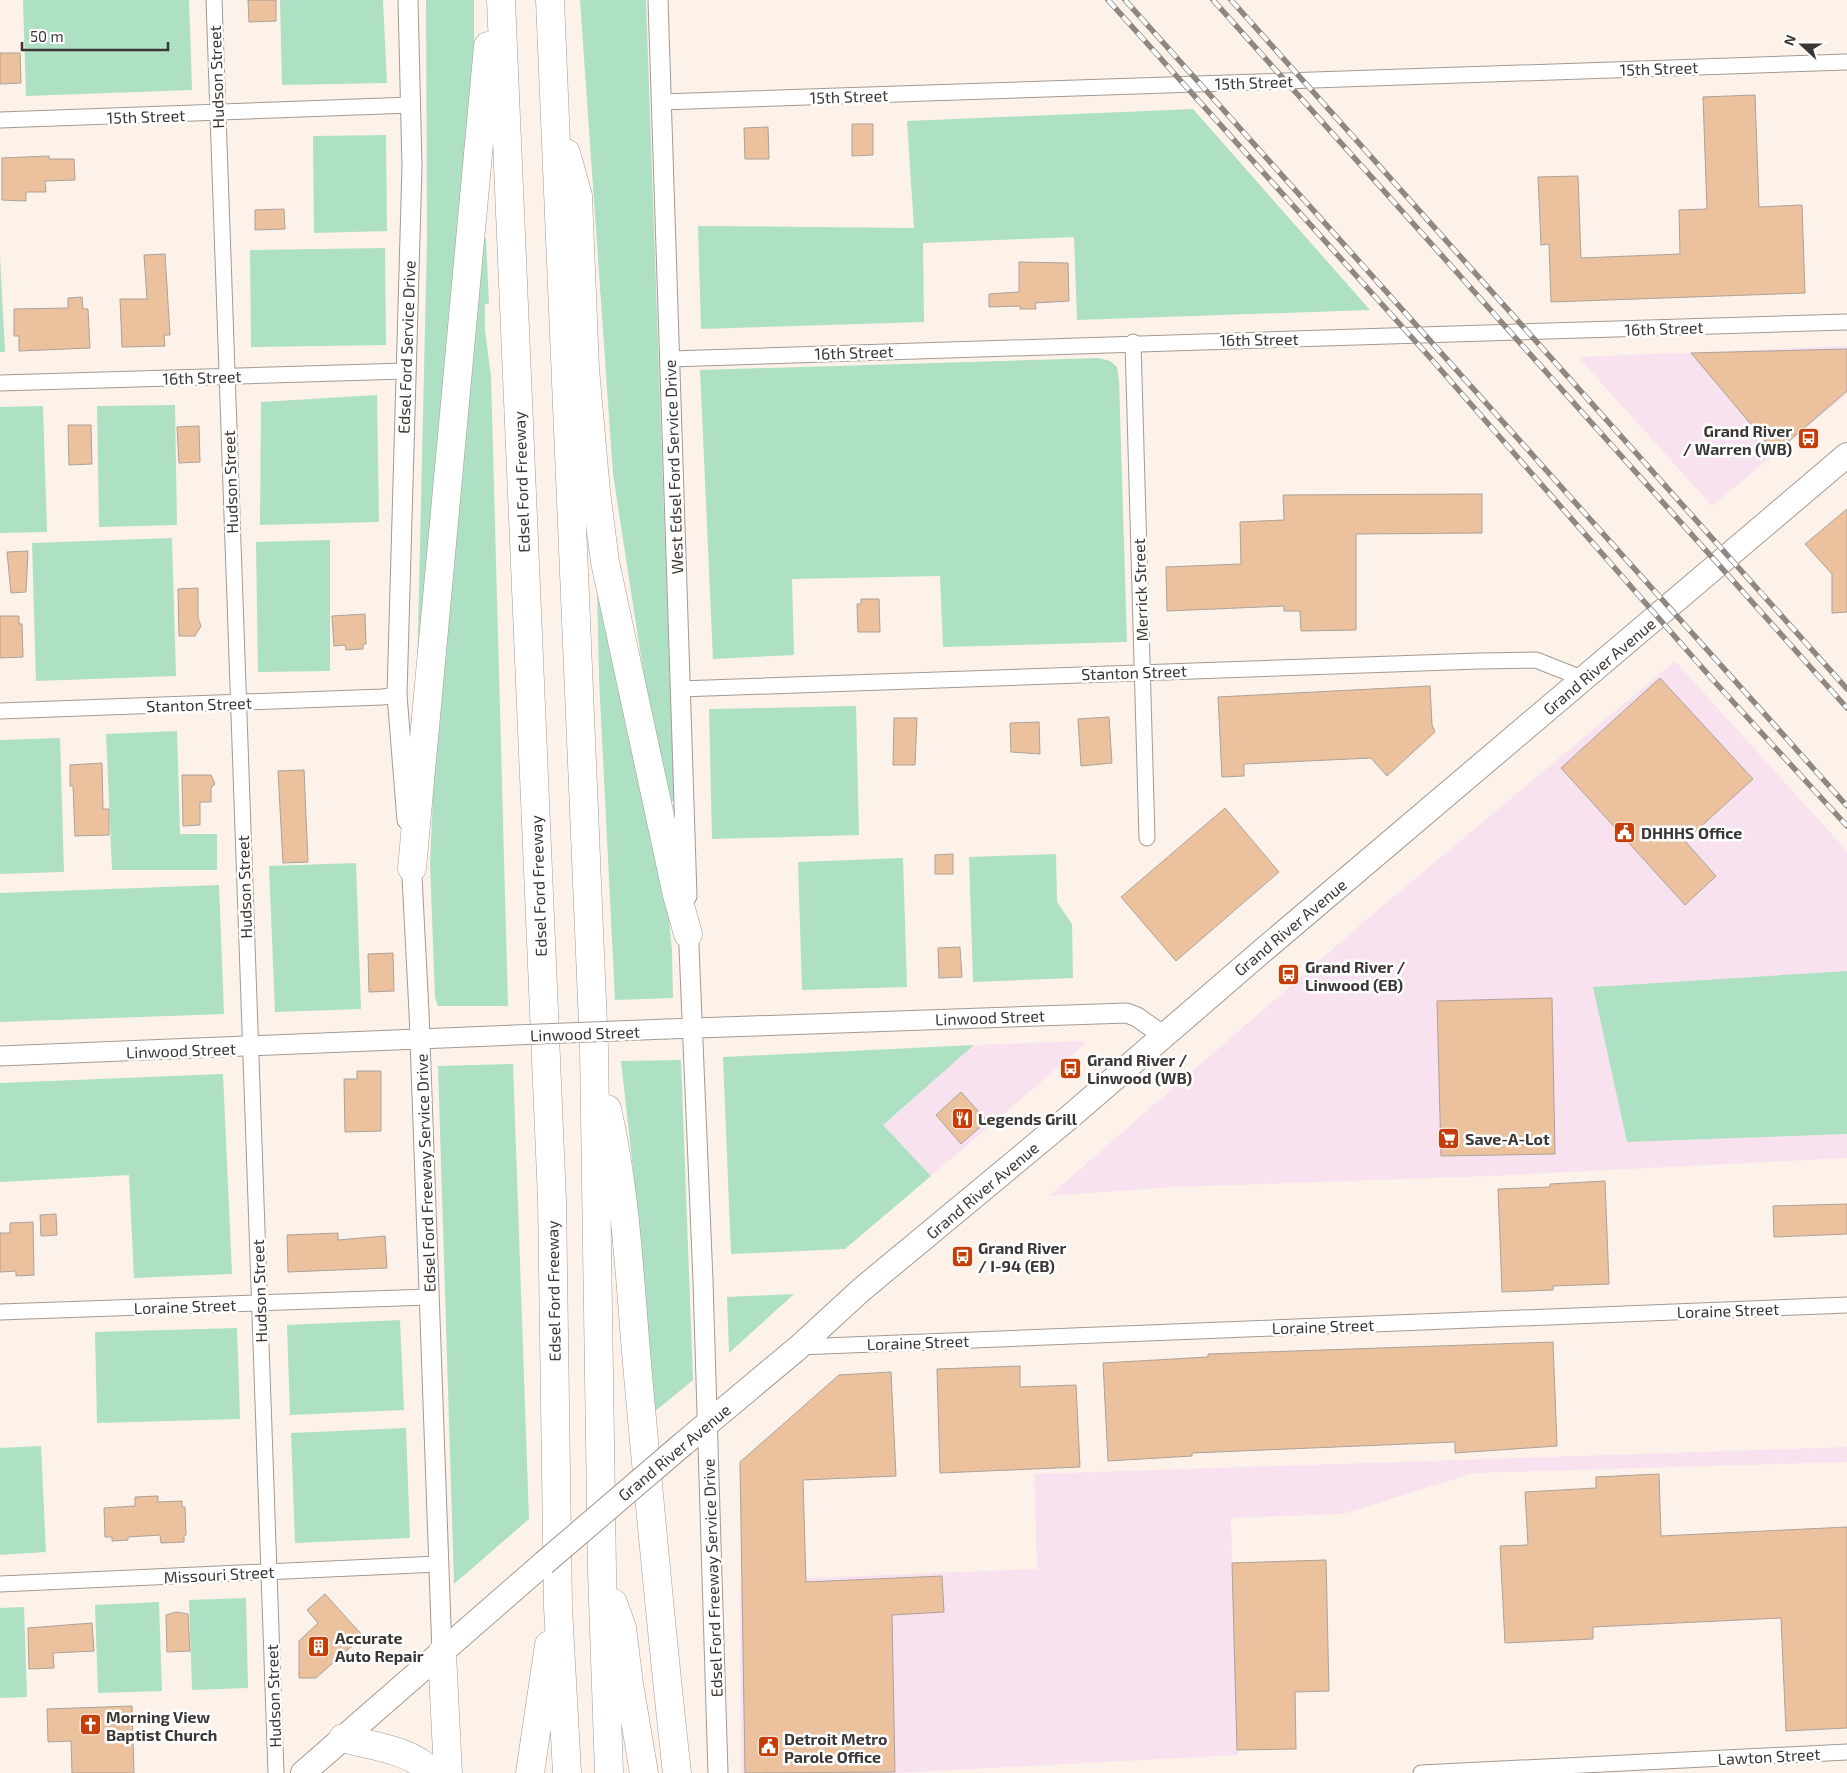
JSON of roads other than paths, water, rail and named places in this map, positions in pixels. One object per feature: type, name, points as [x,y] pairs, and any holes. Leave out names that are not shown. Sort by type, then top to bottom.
[{"type":"highway","points":[[412,868],[493,0]]},
{"type":"highway","name":"Edsel Ford Freeway","points":[[501,0],[552,1200],[558,1608],[567,1773]]},
{"type":"highway","points":[[550,0],[594,1049],[602,1571],[609,1773]]},
{"type":"highway","points":[[554,109],[578,196],[585,369],[596,492],[605,562],[677,895],[688,934]]},
{"type":"highway","points":[[594,1049],[614,1137],[626,1244],[659,1620],[677,1773]]},
{"type":"highway","points":[[602,1571],[622,1628],[644,1773]]},
{"type":"highway","points":[[530,1773],[547,1651],[558,1608]]},
{"type":"highway","points":[[442,1652],[448,1773]]},
{"type":"highway","points":[[343,1738],[405,1756],[420,1762],[432,1773]]},
{"type":"main road","name":"Grand River Avenue","points":[[303,1773],[490,1610],[799,1347],[861,1290],[1164,1036],[1847,455]]},
{"type":"street","name":"Hudson Street","points":[[214,0],[276,1773]]},
{"type":"street","name":"Edsel Ford Service Drive","points":[[397,695],[412,166],[408,0]]},
{"type":"street","name":"West Edsel Ford Service Drive","points":[[658,0],[688,934]]},
{"type":"street","name":"15th Street","points":[[661,102],[1847,62]]},
{"type":"street","name":"15th Street","points":[[0,120],[217,114],[411,105]]},
{"type":"street","name":"16th Street","points":[[671,359],[1133,342],[1524,334],[1847,322]]},
{"type":"street","name":"Merrick Street","points":[[1133,342],[1146,838]]},
{"type":"street","name":"16th Street","points":[[0,383],[405,371]]},
{"type":"street","name":"Stanton Street","points":[[680,689],[1536,660],[1584,679]]},
{"type":"street","name":"Edsel Ford Freeway Service Drive","points":[[397,695],[412,868],[442,1652]]},
{"type":"street","name":"Stanton Street","points":[[0,712],[397,695]]},
{"type":"street","name":"Edsel Ford Freeway Service Drive","points":[[688,934],[694,1028],[718,1773]]},
{"type":"street","name":"Linwood Street","points":[[0,1056],[667,1029],[1127,1013],[1137,1017],[1164,1036]]},
{"type":"street","name":"Loraine Street","points":[[0,1312],[429,1296]]},
{"type":"street","name":"Loraine Street","points":[[799,1347],[1847,1305]]},
{"type":"street","name":"Missouri Street","points":[[0,1584],[438,1564]]},
{"type":"street","name":"Lawton Street","points":[[1421,1773],[1486,1772],[1847,1752]]},
{"type":"railway","points":[[1108,0],[1433,361],[1713,680],[1847,826]]},
{"type":"railway","points":[[1125,0],[1847,806]]},
{"type":"railway","points":[[1213,0],[1847,708]]},
{"type":"railway","points":[[1231,0],[1847,689]]},
{"type":"place","name":"Grand River / Warren (WB)","points":[[1808,439]]},
{"type":"place","name":"DHHHS Office","points":[[1625,832]]},
{"type":"place","name":"Grand River / Linwood (EB)","points":[[1289,975]]},
{"type":"place","name":"Grand River / Linwood (WB)","points":[[1071,1068]]},
{"type":"place","name":"Legends Grill","points":[[962,1118]]},
{"type":"place","name":"Save-A-Lot","points":[[1449,1138]]},
{"type":"place","name":"Grand River / I-94 (EB)","points":[[962,1256]]},
{"type":"place","name":"Accurate Auto Repair","points":[[319,1646]]},
{"type":"place","name":"Morning View Baptist Church","points":[[90,1725]]},
{"type":"place","name":"Detroit Metro Parole Office","points":[[768,1747]]}]
